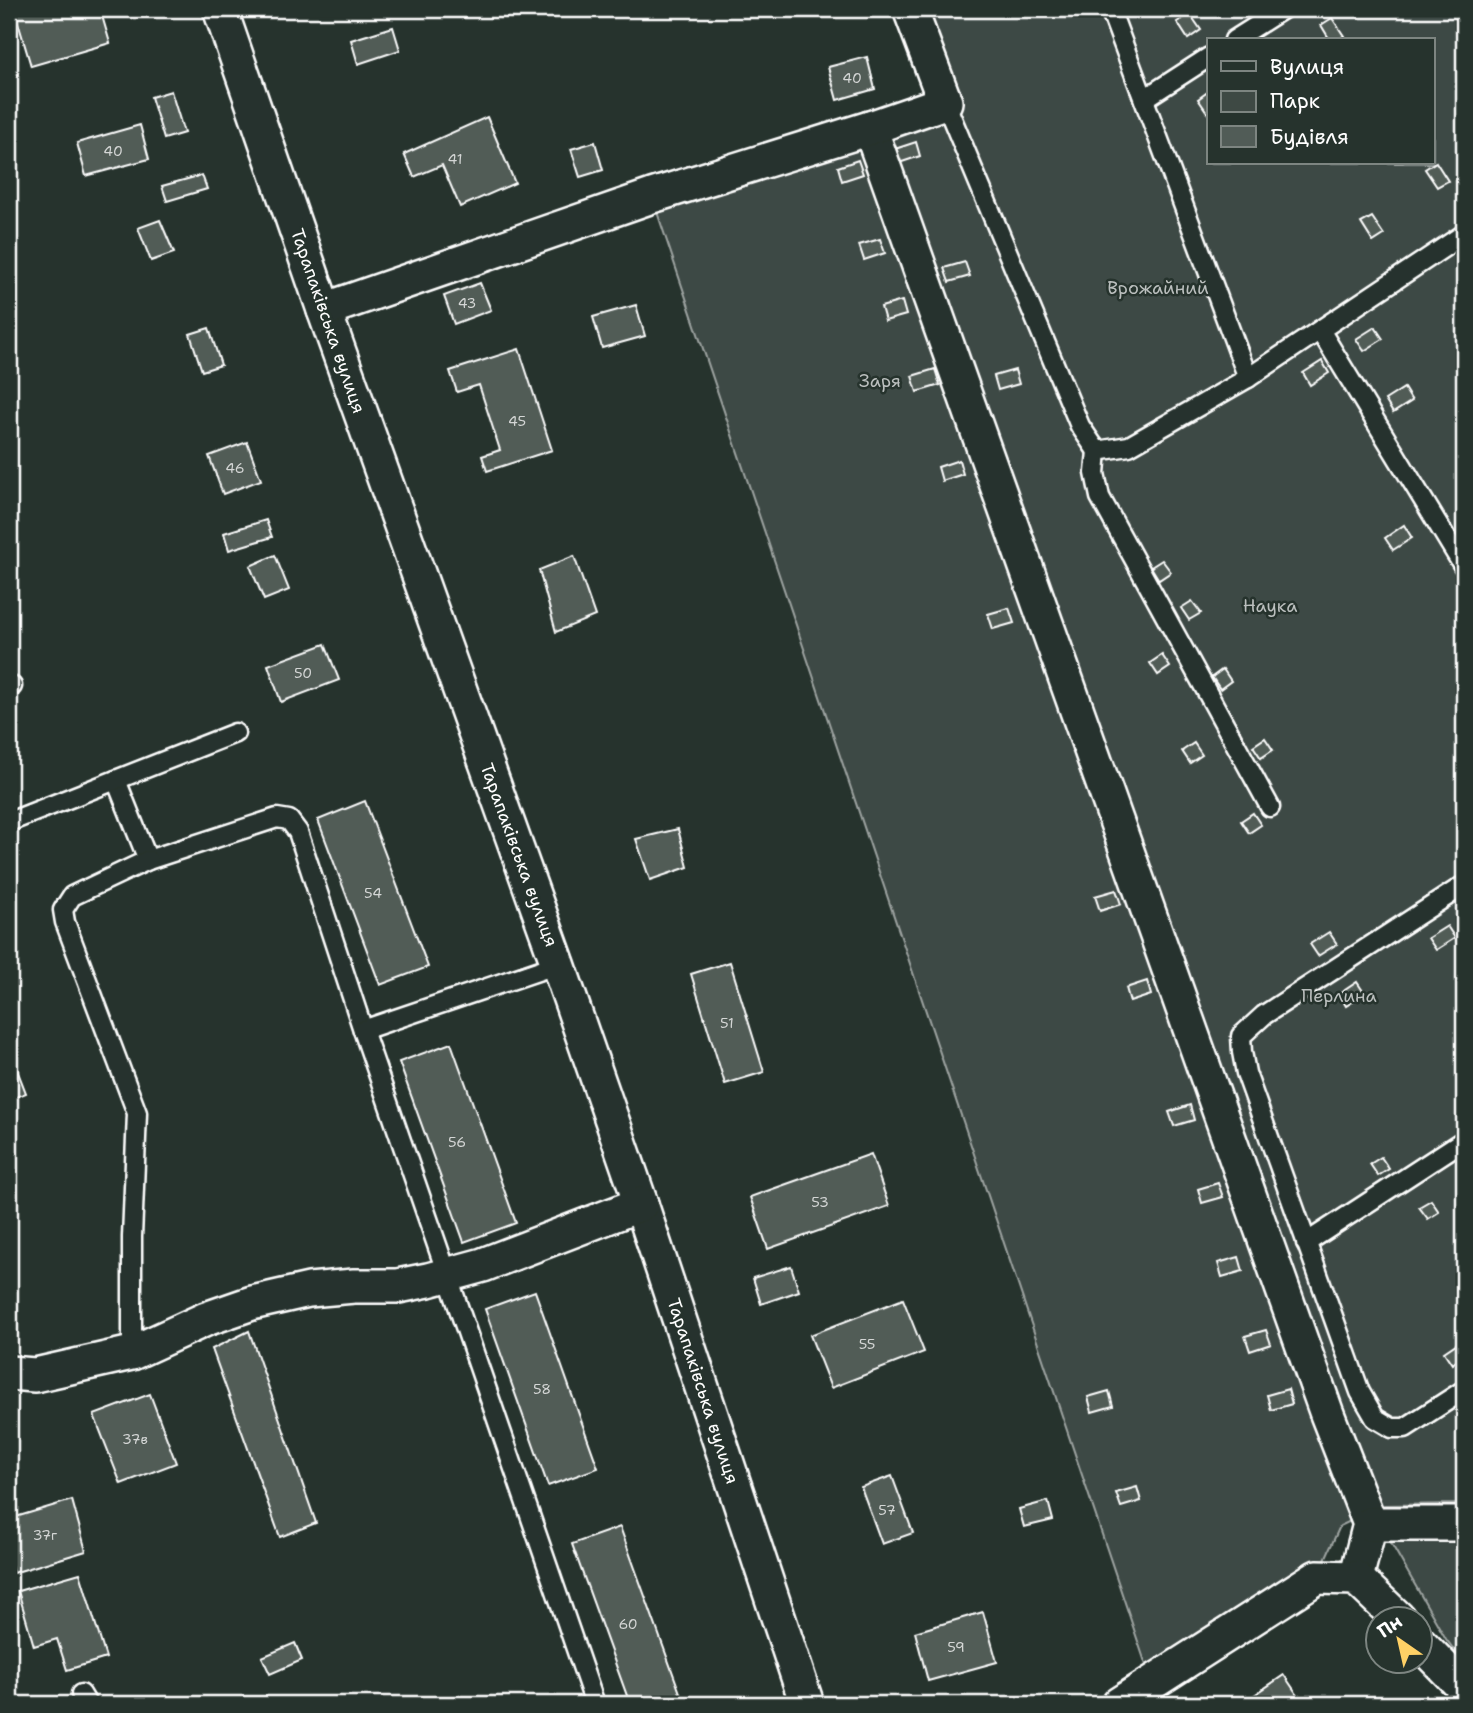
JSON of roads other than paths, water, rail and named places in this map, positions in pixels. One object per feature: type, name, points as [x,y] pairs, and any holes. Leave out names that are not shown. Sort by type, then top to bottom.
[{"type":"street","name":"Тарапаківська вулиця","points":[[220,9],[324,310],[558,964],[641,1204],[807,1704]]},
{"type":"street","points":[[324,310],[652,196],[945,102],[910,9]]},
{"type":"street","points":[[870,128],[1318,1387],[1370,1524],[1356,1578]]},
{"type":"street","points":[[9,1373],[34,1375],[132,1353],[206,1319],[252,1303],[309,1290],[398,1286],[446,1275],[483,1265],[641,1204]]},
{"type":"street","points":[[1370,1524],[1464,1524]]},
{"type":"street","points":[[1119,1704],[1317,1577],[1356,1578],[1383,1604]]},
{"type":"street","points":[[1434,1657],[1464,1688]]},
{"type":"lane","points":[[1110,9],[1248,378]]},
{"type":"lane","points":[[1237,38],[1283,9]]},
{"type":"lane","points":[[1144,99],[1207,58]]},
{"type":"lane","points":[[945,102],[1080,426],[1097,451],[1095,473],[1100,497],[1270,807]]},
{"type":"lane","points":[[1097,451],[1129,446],[1248,378],[1464,234]]},
{"type":"lane","points":[[1320,330],[1464,567]]},
{"type":"lane","points":[[9,822],[235,733]]},
{"type":"lane","points":[[116,780],[148,860]]},
{"type":"lane","points":[[132,1353],[132,1237],[137,1113],[65,922],[63,910],[72,896],[148,860],[277,818],[289,820],[298,832],[446,1275],[596,1704]]},
{"type":"lane","points":[[1464,885],[1264,1015],[1241,1036],[1246,1073],[1360,1392],[1375,1418],[1392,1428],[1405,1428],[1464,1390]]},
{"type":"lane","points":[[363,1030],[558,964]]},
{"type":"lane","points":[[1306,1243],[1464,1140]]},
{"type":"park label","name":"Врожайний","points":[[1158,288]]},
{"type":"park label","name":"Заря","points":[[880,381]]},
{"type":"park label","name":"Наука","points":[[1270,606]]},
{"type":"park label","name":"Перлина","points":[[1339,996]]}]
